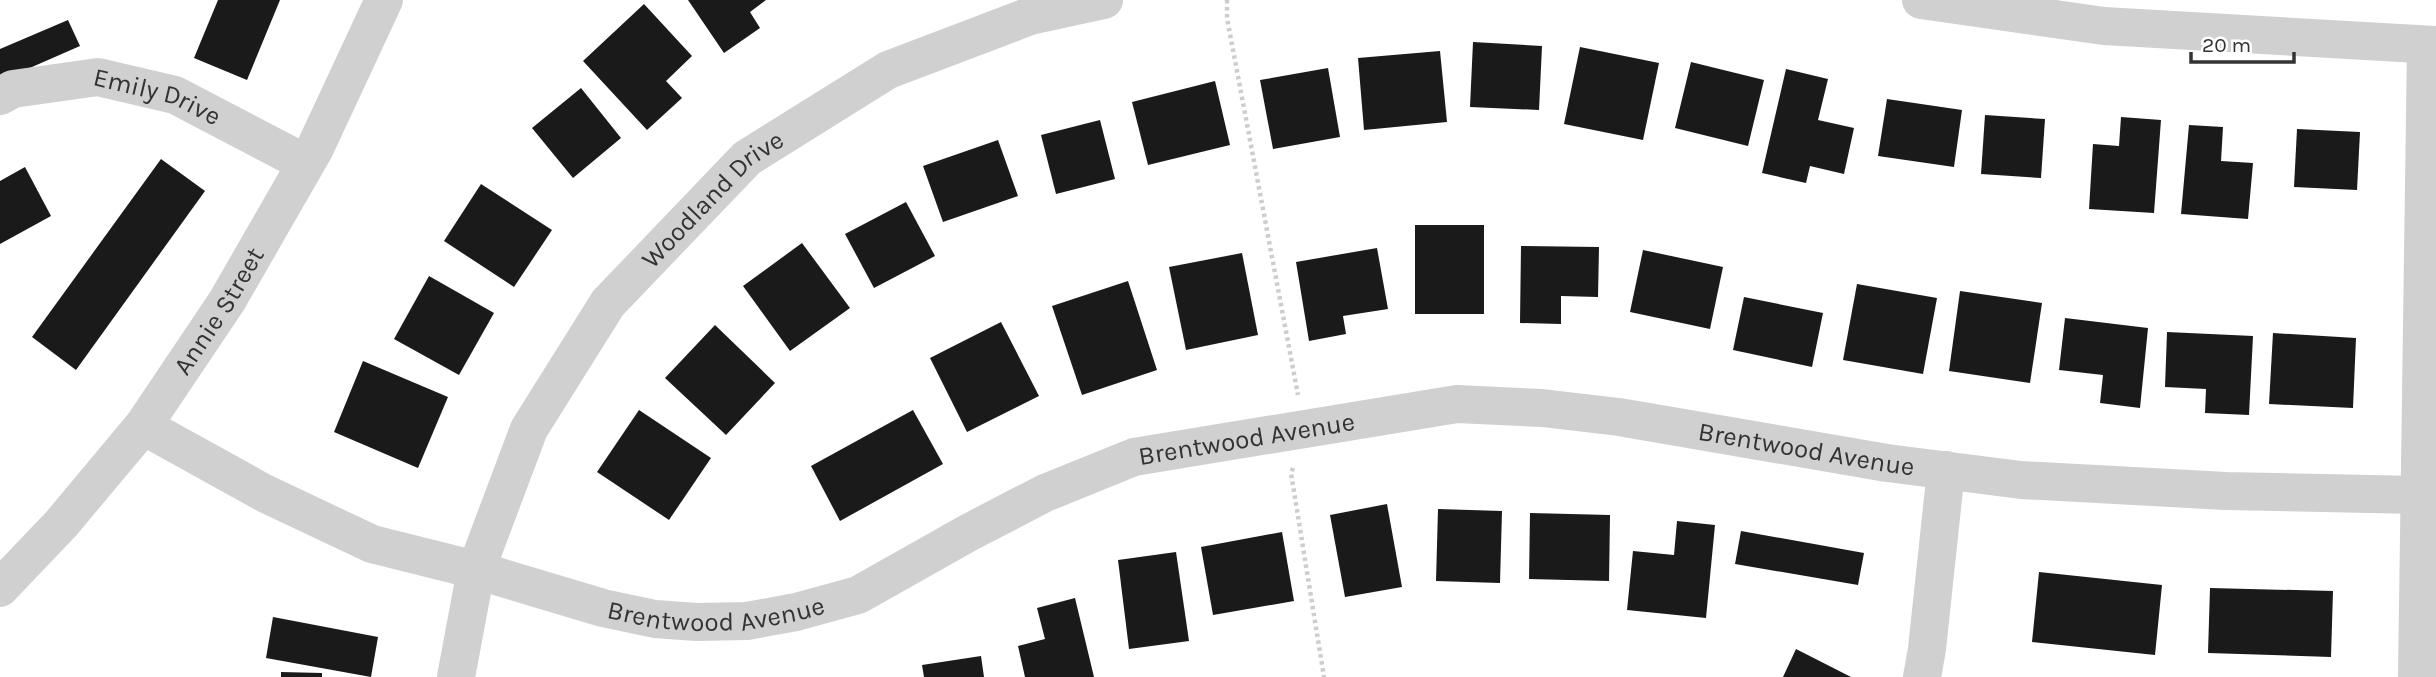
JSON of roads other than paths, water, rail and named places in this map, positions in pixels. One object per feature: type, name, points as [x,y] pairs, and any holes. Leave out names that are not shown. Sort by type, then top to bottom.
[{"type":"street","name":"Annie Street","points":[[0,587],[61,524],[143,426],[228,301],[315,148],[384,0]]},
{"type":"street","name":"Woodland Drive","points":[[456,677],[476,570],[529,429],[608,303],[747,158],[888,70],[1030,16],[1104,0]]},
{"type":"street","points":[[1921,0],[2104,26],[2431,45],[2418,495],[2417,677]]},
{"type":"street","name":"Emily Drive","points":[[0,96],[13,89],[98,77],[175,95],[305,163]]},
{"type":"street","name":"Brentwood Avenue","points":[[143,426],[264,493],[372,544],[655,620],[747,621],[796,612],[858,595],[1045,493],[1134,457],[1457,404],[1542,408],[1619,417],[1887,463],[2021,480],[2212,491],[2418,495]]},
{"type":"street","points":[[1922,677],[1946,470]]}]
